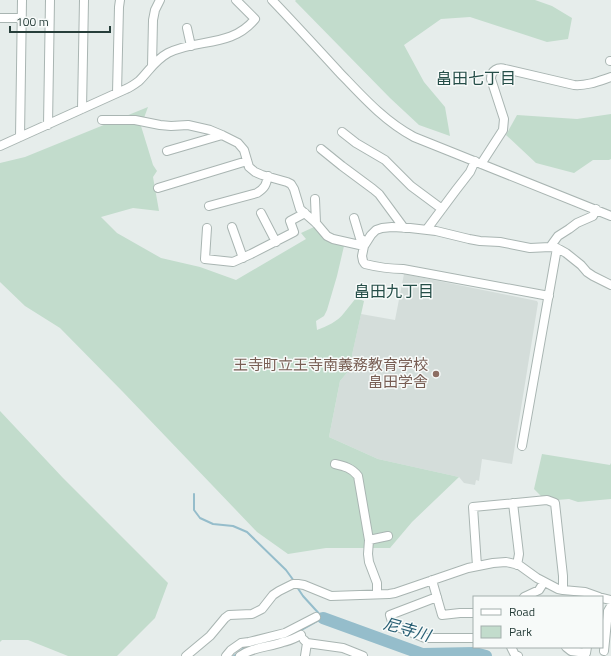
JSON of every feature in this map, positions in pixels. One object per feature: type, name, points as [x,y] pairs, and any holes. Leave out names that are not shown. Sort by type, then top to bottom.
[{"type":"street","points":[[20,137],[22,0]]},
{"type":"street","points":[[48,125],[50,0]]},
{"type":"street","points":[[82,109],[84,0]]},
{"type":"street","points":[[117,94],[120,0]]},
{"type":"street","points":[[152,66],[153,20],[155,10],[160,0]]},
{"type":"street","points":[[0,146],[134,85],[161,57],[168,53],[190,46],[223,40],[240,33],[255,19],[236,0]]},
{"type":"street","points":[[272,0],[362,97],[383,117],[403,131],[414,137],[611,216]]},
{"type":"street","points":[[0,18],[22,18]]},
{"type":"street","points":[[187,28],[190,46]]},
{"type":"street","points":[[427,230],[503,130],[504,119],[491,79],[493,72],[500,68],[505,68],[574,85],[588,85],[611,77]]},
{"type":"street","points":[[102,120],[135,120],[171,126],[192,125],[222,135],[238,143],[244,150],[249,167],[255,172],[291,184],[300,209],[316,223],[327,236],[333,239],[365,244]]},
{"type":"street","points":[[342,132],[356,143],[390,164],[410,186],[442,209]]},
{"type":"street","points":[[167,151],[222,135]]},
{"type":"street","points":[[321,149],[379,194],[404,228]]},
{"type":"street","points":[[158,188],[247,161]]},
{"type":"street","points":[[209,206],[263,190],[268,176]]},
{"type":"street","points":[[315,200],[316,223]]},
{"type":"street","points":[[522,446],[549,296],[554,247],[558,236],[593,216],[596,209]]},
{"type":"street","points":[[208,228],[205,259],[233,262],[294,232],[290,221],[305,213]]},
{"type":"street","points":[[261,214],[276,242]]},
{"type":"street","points":[[354,218],[360,238],[365,244]]},
{"type":"street","points":[[232,227],[243,258]]},
{"type":"street","points":[[549,296],[403,269],[390,269],[365,264],[362,256],[365,244],[376,230],[382,228],[404,228],[436,231],[469,240],[500,242],[530,248],[554,247],[566,253],[581,265],[586,272],[611,285]]},
{"type":"street","points":[[335,464],[347,467],[354,471],[358,476],[369,540],[369,562],[377,583],[377,594]]},
{"type":"street","points":[[477,566],[473,507],[547,500],[555,503],[563,576],[563,590]]},
{"type":"street","points":[[513,503],[519,554],[517,565]]},
{"type":"street","points":[[369,540],[388,536]]},
{"type":"street","points":[[186,656],[210,636],[229,615],[252,614],[262,609],[273,595],[296,584],[304,585],[331,596],[395,593],[468,568],[506,562],[517,565],[544,582],[563,590],[585,592],[598,596]]},
{"type":"street","points":[[432,580],[442,615],[473,613]]},
{"type":"street","points":[[526,596],[539,590],[544,582]]},
{"type":"street","points":[[437,597],[390,615],[393,625],[426,638],[473,638]]},
{"type":"street","points":[[604,651],[607,609]]},
{"type":"street","points":[[226,656],[231,650],[241,643],[285,633],[316,617]]},
{"type":"street","points":[[297,626],[307,643],[343,648],[363,656]]},
{"type":"street","points":[[240,656],[249,651],[291,640],[301,635]]},
{"type":"street","points":[[305,656],[307,643]]},
{"type":"street","points":[[512,648],[518,656]]},
{"type":"street","points":[[567,648],[571,651],[586,653],[587,648]]},
{"type":"shaded area","name":"王寺町立王寺南義務教育学校 畠田学舎","points":[[404,274],[537,301],[538,303],[512,464],[482,459],[479,481],[476,480],[475,485],[464,483],[459,477],[378,459],[329,437],[340,381],[351,368],[352,355],[361,314],[395,320]]},
{"type":"green space","points":[[535,0],[552,6],[572,18],[568,39],[547,42],[470,17],[441,19],[404,45],[424,82],[445,107],[450,136],[419,125],[390,98],[295,1]]},
{"type":"green space","points":[[148,107],[141,126],[153,165],[157,171],[153,177],[159,211],[133,208],[101,217],[117,233],[161,258],[200,267],[236,280],[306,239],[301,233],[314,227],[325,239],[344,246],[327,310],[324,316],[316,321],[317,330],[338,319],[356,298],[364,301],[352,355],[351,368],[340,381],[329,437],[378,459],[459,477],[412,522],[390,548],[326,548],[288,554],[257,532],[60,328],[25,306],[0,282],[0,163],[25,157]]},
{"type":"green space","points":[[611,114],[611,159],[593,160],[574,173],[536,163],[506,135],[517,115],[577,119]]},
{"type":"green space","points":[[0,411],[63,478],[168,583],[155,618],[117,656],[68,656],[28,640],[2,640],[0,642]]},
{"type":"green space","points":[[542,454],[610,465],[611,463],[611,499],[578,502],[569,499],[557,500],[549,497],[543,498],[534,489]]},
{"type":"waterway","points":[[194,494],[194,510],[200,518],[213,524],[233,526],[247,532],[286,570],[294,581]]},
{"type":"waterway","points":[[297,587],[323,618],[298,632]]},
{"type":"waterway","name":"尼寺川","points":[[323,618],[422,654],[475,653],[486,656]]},
{"type":"waterway","points":[[234,656],[243,649],[252,646]]},
{"type":"place","name":"王寺町立王寺南義務教育学校 畠田学舎","points":[[436,374]]},
{"type":"district","name":"畠田七丁目","points":[[476,78]]},
{"type":"district","name":"畠田九丁目","points":[[394,291]]}]
